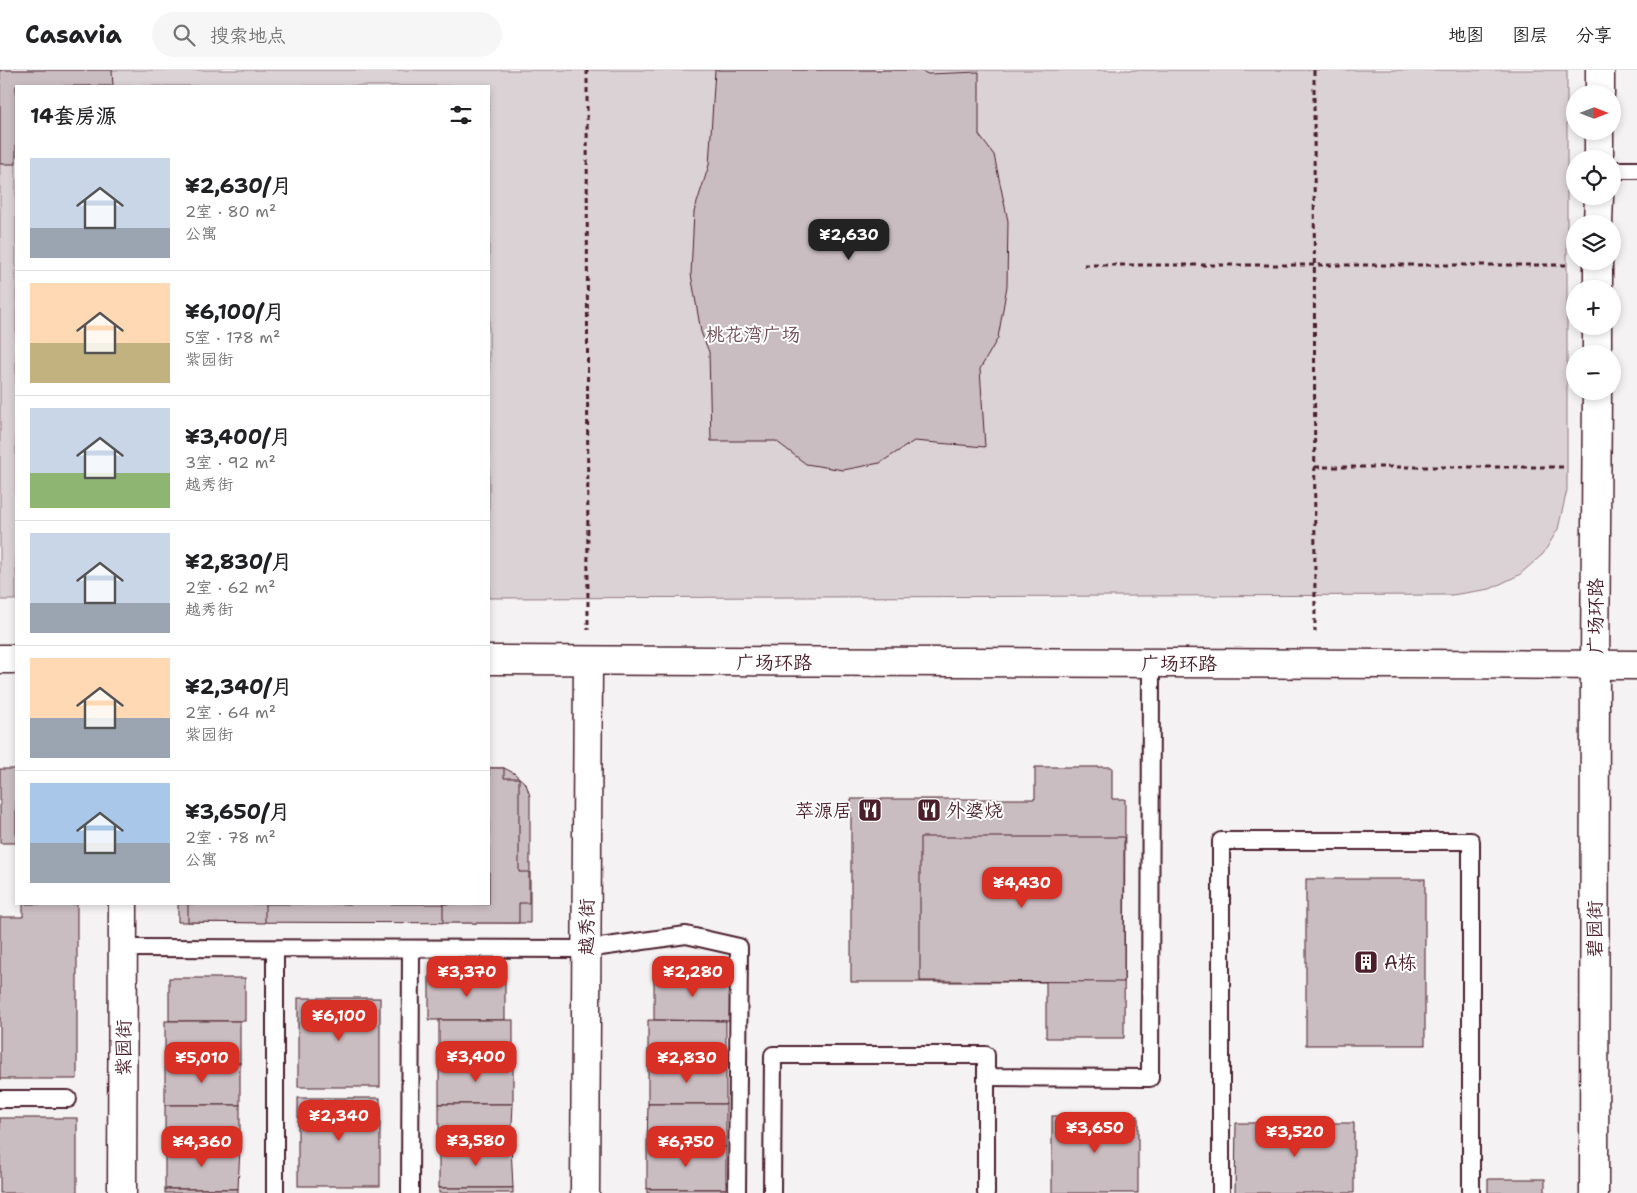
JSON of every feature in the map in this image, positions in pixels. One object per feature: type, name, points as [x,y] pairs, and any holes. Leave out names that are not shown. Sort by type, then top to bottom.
[{"type":"street","points":[[1600,70],[1600,85]]},
{"type":"street","name":"广场环路","points":[[490,660],[1594,665],[1597,400]]},
{"type":"street","points":[[0,659],[15,659]]},
{"type":"street","name":"越秀街","points":[[585,1193],[588,661]]},
{"type":"street","points":[[1594,665],[1637,665]]},
{"type":"street","name":"碧园街","points":[[1594,665],[1594,1193]]},
{"type":"street","name":"紫园街","points":[[122,1193],[123,905]]},
{"type":"lane","points":[[1621,170],[1637,170]]},
{"type":"lane","points":[[986,1077],[1150,1078],[1151,663]]},
{"type":"lane","points":[[1221,1193],[1221,840],[1471,840],[1471,1193]]},
{"type":"lane","points":[[123,948],[586,949],[686,935],[739,947],[738,1193]]},
{"type":"lane","points":[[275,1193],[276,949]]},
{"type":"lane","points":[[410,1193],[411,949]]},
{"type":"lane","points":[[772,1193],[773,1055],[986,1055],[986,1193]]},
{"type":"lane","points":[[0,1099],[68,1099]]},
{"type":"path","points":[[587,70],[588,661]]},
{"type":"path","points":[[1314,70],[1315,664]]},
{"type":"path","points":[[1084,265],[1314,265],[1598,272]]},
{"type":"path","points":[[1314,467],[1596,467]]},
{"type":"green space","name":"桃花湾广场","points":[[0,70],[1567,70],[1567,490],[1558,529],[1543,554],[1519,575],[1490,589],[1452,595],[490,598],[490,85],[15,85],[15,600],[0,600]]},
{"type":"building","points":[[0,70],[112,70],[113,85],[15,85],[15,164],[0,164]]},
{"type":"building","points":[[715,70],[919,70],[928,74],[979,72],[979,135],[994,155],[1008,221],[1007,286],[998,338],[980,369],[985,447],[914,441],[880,463],[843,470],[806,464],[776,441],[711,441],[709,352],[701,332],[691,274],[694,212],[709,165]]},
{"type":"building","points":[[1035,767],[1112,767],[1112,799],[1125,799],[1124,1038],[1046,1038],[1046,982],[851,982],[851,799],[1035,799]]},
{"type":"building","points":[[490,768],[504,768],[514,773],[526,784],[530,796],[530,923],[178,922],[178,905],[490,905]]},
{"type":"building","points":[[490,768],[504,768],[504,778],[519,778],[519,872],[529,872],[529,903],[519,903],[519,923],[443,923],[443,905],[490,905]]},
{"type":"building","points":[[0,769],[15,769],[15,843],[0,843]]},
{"type":"building","points":[[920,837],[1124,837],[1124,982],[920,981]]},
{"type":"building","name":"A栋","points":[[1306,879],[1425,879],[1425,1045],[1306,1045]]},
{"type":"building","points":[[23,905],[77,905],[77,1079],[0,1079],[0,917],[23,917]]},
{"type":"building","points":[[188,905],[265,905],[265,923],[188,922]]},
{"type":"building","points":[[429,976],[505,976],[505,1020],[429,1020]]},
{"type":"building","points":[[654,976],[731,976],[731,1021],[654,1020]]},
{"type":"building","points":[[169,978],[245,978],[245,1021],[169,1021]]},
{"type":"building","points":[[298,998],[380,998],[380,1087],[298,1087]]},
{"type":"building","points":[[439,1020],[513,1020],[513,1062],[439,1062]]},
{"type":"building","points":[[648,1020],[726,1021],[726,1063],[648,1063]]},
{"type":"building","points":[[165,1021],[240,1021],[240,1063],[165,1063]]},
{"type":"building","points":[[439,1062],[513,1062],[513,1104],[439,1104]]},
{"type":"building","points":[[165,1063],[240,1063],[240,1105],[165,1105]]},
{"type":"building","points":[[648,1063],[726,1063],[726,1104],[648,1104]]},
{"type":"building","points":[[298,1098],[380,1098],[380,1186],[298,1186]]},
{"type":"building","points":[[439,1104],[513,1104],[511,1146],[439,1146]]},
{"type":"building","points":[[648,1104],[726,1104],[726,1147],[647,1146]]},
{"type":"building","points":[[165,1105],[240,1105],[240,1147],[165,1147]]},
{"type":"building","points":[[1052,1116],[1138,1116],[1138,1193],[1052,1193]]},
{"type":"building","points":[[0,1118],[77,1118],[77,1193],[0,1193]]},
{"type":"building","points":[[1236,1123],[1354,1123],[1354,1193],[1235,1193]]},
{"type":"building","points":[[439,1146],[511,1146],[513,1188],[439,1188]]},
{"type":"building","points":[[647,1146],[726,1147],[726,1189],[647,1189]]},
{"type":"building","points":[[165,1147],[240,1147],[238,1189],[165,1189]]},
{"type":"building","points":[[1488,1179],[1545,1179],[1545,1193],[1488,1193]]},
{"type":"building","points":[[439,1188],[513,1188],[513,1193],[439,1193]]},
{"type":"building","points":[[165,1189],[238,1189],[238,1193],[165,1193]]},
{"type":"building","points":[[647,1189],[726,1189],[726,1193],[647,1193]]},
{"type":"place","name":"萃源居","points":[[870,810]]},
{"type":"place","name":"外婆烧","points":[[929,810]]},
{"type":"place","name":"A栋","points":[[1366,962]]}]
